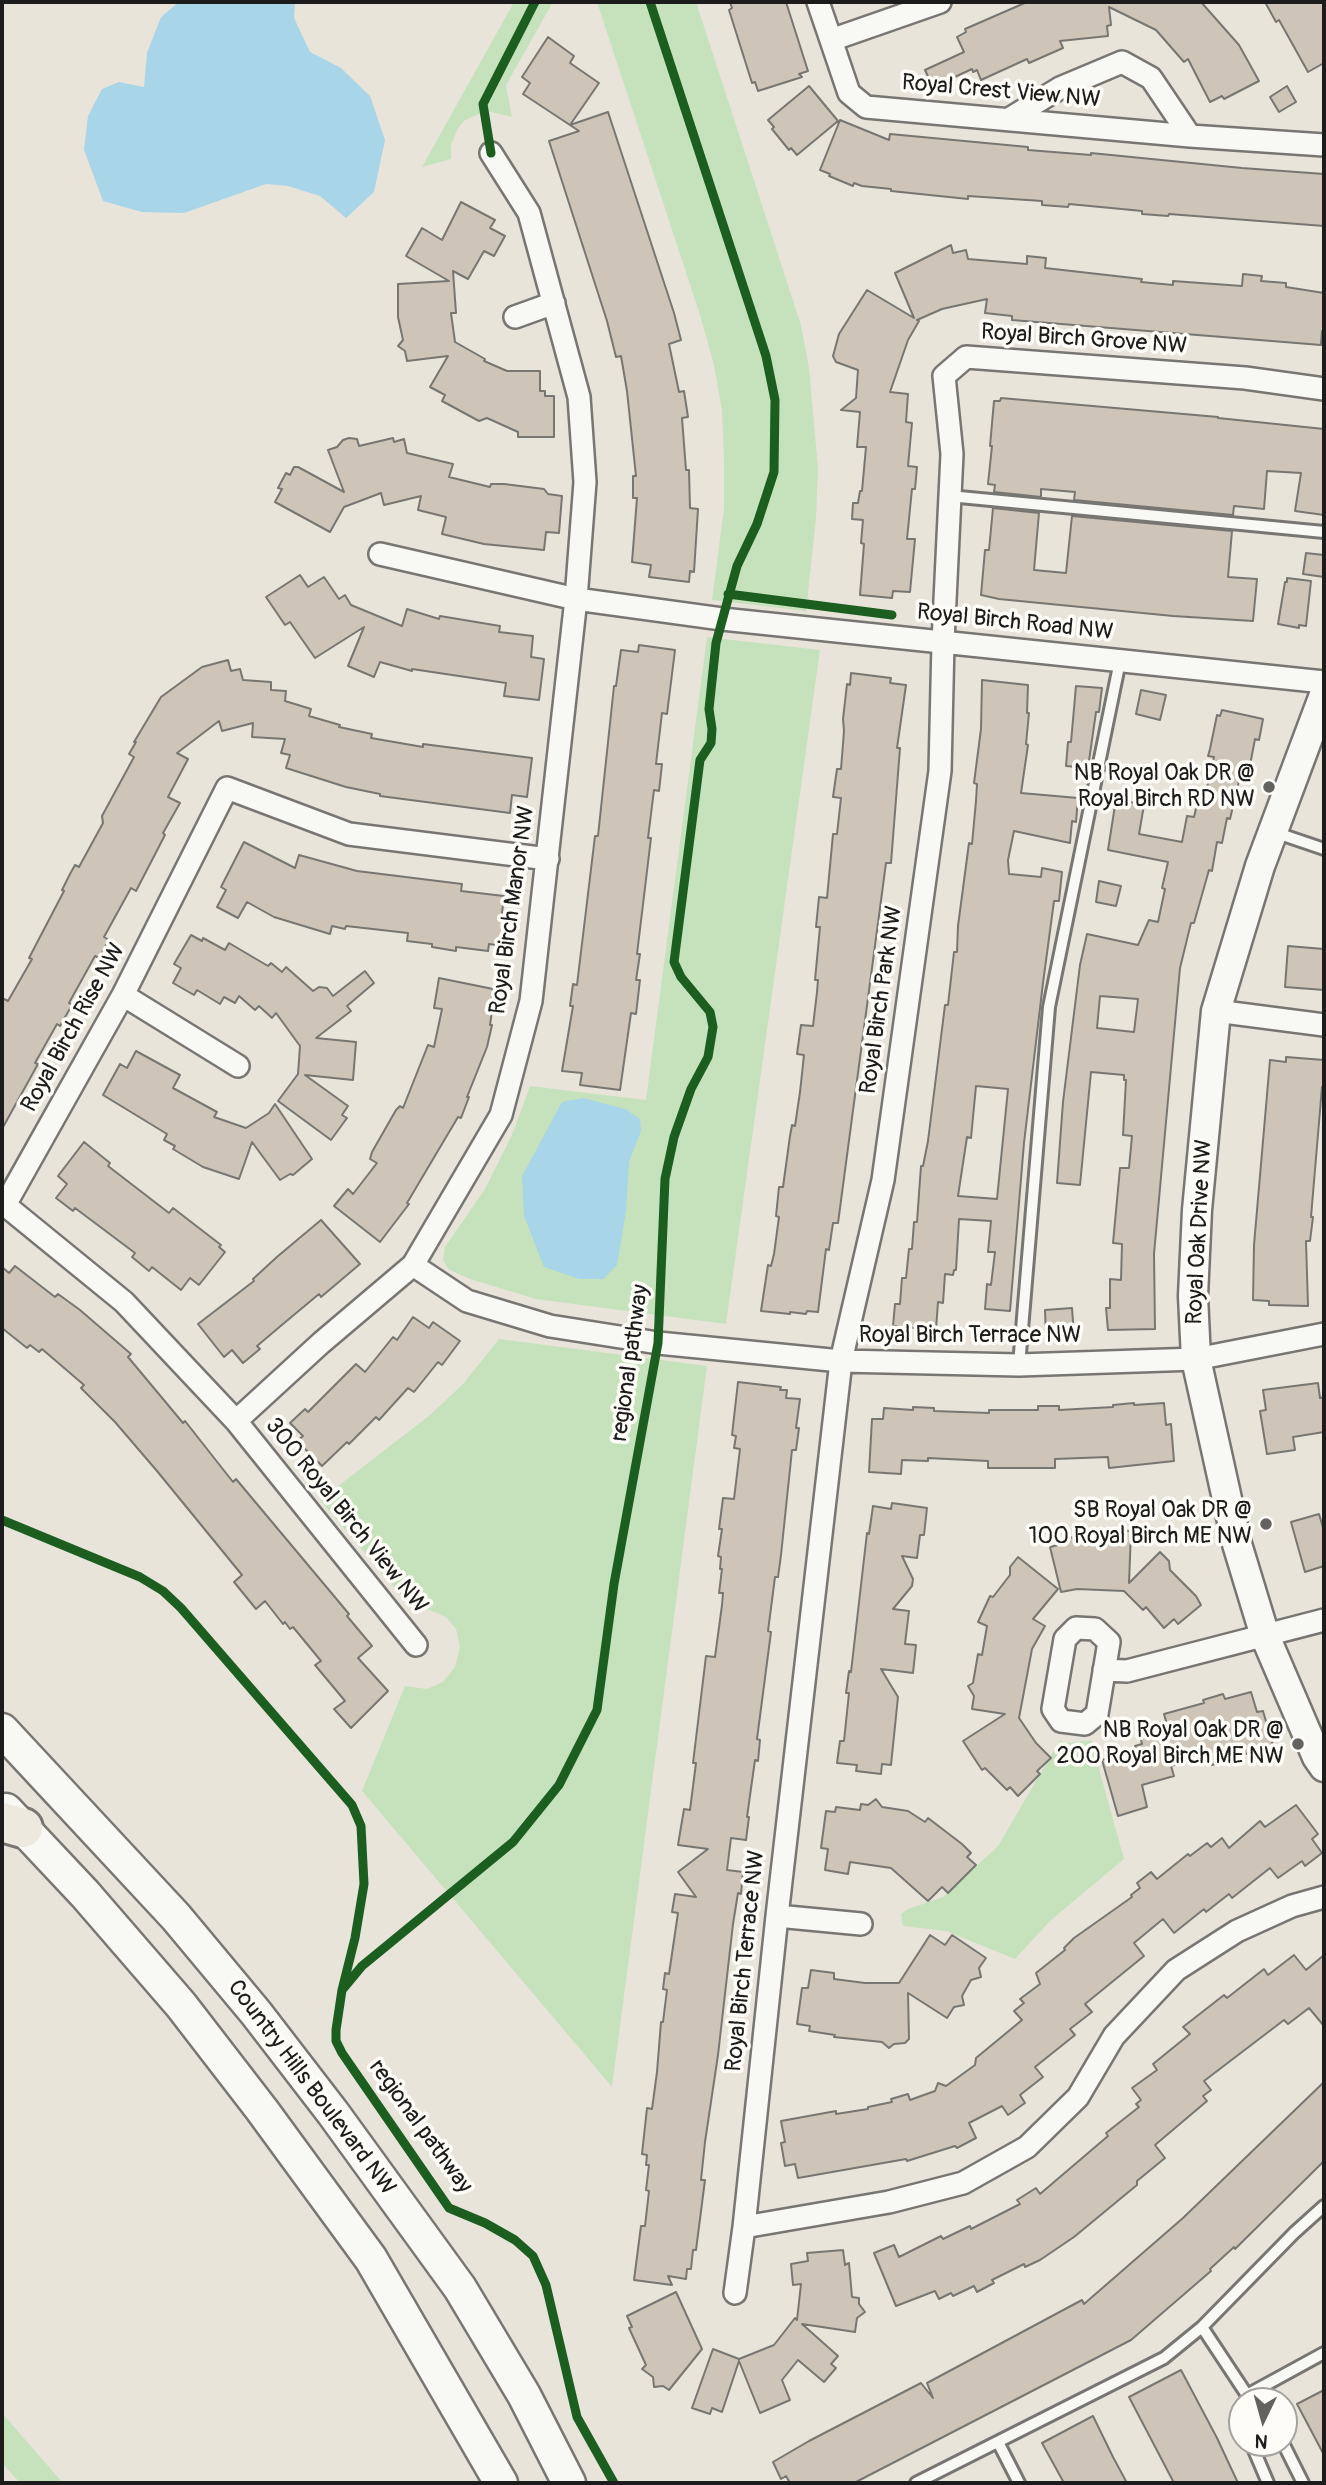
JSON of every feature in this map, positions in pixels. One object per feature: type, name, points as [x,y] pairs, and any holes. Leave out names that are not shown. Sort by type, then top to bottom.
[{"type":"main road","name":"Country Hills Boulevard NW","points":[[2,1730],[176,1917],[256,2013],[333,2113],[460,2288],[524,2395],[569,2483]]},
{"type":"main road","points":[[9,1818],[85,1894],[181,2005],[363,2248],[501,2483]]},
{"type":"street","name":"Royal Crest View NW","points":[[818,2],[849,93],[866,107],[1190,136],[1324,145]]},
{"type":"street","points":[[831,40],[940,2]]},
{"type":"street","points":[[1009,119],[1060,88],[1122,62],[1151,78],[1190,136]]},
{"type":"street","name":"Royal Birch Manor NW","points":[[413,1265],[501,1115],[531,1001],[576,599],[585,482],[579,397],[529,213],[491,153]]},
{"type":"street","points":[[515,317],[554,303]]},
{"type":"street","name":"Royal Birch Grove NW","points":[[943,642],[951,454],[944,376],[966,357],[1245,379],[1324,389]]},
{"type":"street","name":"Royal Birch Road NW","points":[[380,554],[576,599],[722,619],[1324,682]]},
{"type":"street","name":"Royal Birch Park NW","points":[[841,1361],[883,1181],[919,930],[940,771],[943,642]]},
{"type":"street","name":"Royal Oak Drive NW","points":[[1324,695],[1260,866],[1216,1011],[1197,1210],[1193,1296],[1196,1359],[1237,1544],[1265,1636],[1317,1757],[1324,1767]]},
{"type":"street","name":"Royal Birch Rise NW","points":[[236,1421],[124,1302],[5,1205],[123,995],[227,788],[349,834],[548,859]]},
{"type":"street","points":[[123,995],[238,1066]]},
{"type":"street","points":[[1216,1011],[1324,1026]]},
{"type":"street","points":[[236,1421],[321,1343],[413,1265],[467,1301],[550,1326],[658,1343],[841,1361]]},
{"type":"street","name":"Royal Birch Terrace NW","points":[[735,2293],[841,1361],[1019,1366],[1196,1359],[1324,1334]]},
{"type":"street","name":"300 Royal Birch View NW","points":[[236,1421],[416,1645]]},
{"type":"street","points":[[1104,1670],[1127,1671],[1324,1620]]},
{"type":"street","points":[[744,2227],[889,2202],[963,2183],[1027,2147],[1077,2097],[1114,2036],[1176,1970],[1237,1931],[1292,1906],[1324,1897]]},
{"type":"street","points":[[777,1916],[861,1924]]},
{"type":"lane","points":[[950,496],[1324,532]]},
{"type":"lane","points":[[1019,1366],[1049,1007],[1120,661]]},
{"type":"lane","points":[[1273,832],[1324,849]]},
{"type":"lane","points":[[916,2483],[1164,2358],[1202,2327],[1324,2206]]},
{"type":"lane","points":[[1202,2327],[1241,2387]]},
{"type":"lane","points":[[1269,2387],[1324,2353]]},
{"type":"lane","points":[[998,2442],[1019,2483]]},
{"type":"lane","points":[[1257,2457],[1268,2483]]},
{"type":"lane","points":[[1290,2457],[1303,2483]]},
{"type":"green space","points":[[514,2],[553,2],[506,85],[512,117],[487,111],[465,120],[458,128],[451,145],[451,159],[422,167]]},
{"type":"green space","points":[[597,2],[696,2],[801,325],[809,368],[818,468],[816,518],[806,611],[712,600],[724,508],[722,411],[714,365]]},
{"type":"green space","points":[[707,637],[820,650],[726,1324],[536,1299],[470,1279],[448,1269],[443,1260],[445,1247],[485,1189],[512,1135],[530,1086],[646,1100]]},
{"type":"green space","points":[[499,1339],[707,1366],[612,2087],[362,1791],[405,1686],[427,1689],[443,1682],[455,1667],[460,1647],[456,1629],[446,1617],[404,1599],[320,1500],[430,1415],[463,1384]]},
{"type":"green space","points":[[1060,1740],[1067,1743],[1091,1740],[1124,1859],[1050,1921],[1015,1959],[946,1931],[903,1926],[901,1914],[943,1897],[998,1846]]},
{"type":"green space","points":[[2,2413],[63,2483],[20,2483],[2,2463]]},
{"type":"water","points":[[179,2],[295,2],[294,18],[310,52],[341,68],[370,96],[385,140],[374,192],[346,218],[320,196],[288,186],[266,184],[184,213],[142,212],[103,201],[84,150],[88,116],[102,89],[119,82],[144,87],[147,53],[161,17]]},
{"type":"water","points":[[583,1098],[625,1109],[640,1119],[641,1131],[629,1162],[626,1211],[617,1265],[603,1279],[579,1279],[544,1267],[524,1216],[522,1176],[562,1102]]},
{"type":"building","points":[[730,2],[786,2],[808,71],[799,74],[802,77],[758,91],[755,82],[752,83],[729,10],[732,8]]},
{"type":"building","points":[[1027,2],[1201,2],[1239,45],[1259,81],[1224,99],[1222,96],[1210,102],[1188,59],[1184,62],[1156,30],[1109,7],[1111,25],[1107,26],[1108,36],[1060,41],[1063,48],[1029,63],[1027,59],[981,80],[977,70],[973,72],[972,69],[933,87],[925,70],[964,52],[957,37],[966,32],[965,29]]},
{"type":"building","points":[[1265,2],[1324,2],[1324,63],[1308,72],[1279,20],[1276,22]]},
{"type":"building","points":[[548,37],[574,56],[570,63],[599,83],[570,125],[608,112],[681,340],[669,344],[679,392],[684,391],[688,417],[682,418],[686,470],[689,470],[690,508],[698,509],[694,572],[690,571],[689,582],[649,577],[651,565],[632,562],[637,498],[633,498],[633,476],[636,476],[621,356],[616,357],[549,141],[579,131],[523,94],[530,83],[522,77]]},
{"type":"building","points":[[809,86],[838,121],[797,155],[791,148],[789,150],[768,120]]},
{"type":"building","points":[[1287,86],[1296,102],[1279,112],[1270,97]]},
{"type":"building","points":[[840,120],[889,140],[890,134],[1028,147],[1028,150],[1091,153],[1324,174],[1324,226],[1142,214],[1142,211],[1069,204],[1068,207],[1042,205],[1042,201],[968,196],[968,199],[891,191],[854,183],[853,186],[820,170]]},
{"type":"building","points":[[461,202],[495,220],[490,228],[505,236],[494,256],[484,251],[468,279],[453,271],[456,313],[451,313],[455,342],[485,359],[484,361],[507,371],[540,371],[540,391],[545,391],[545,396],[554,396],[554,437],[518,437],[518,432],[487,418],[479,421],[442,401],[445,395],[430,387],[448,356],[407,361],[405,351],[398,346],[403,340],[398,317],[398,284],[449,281],[406,256],[422,228],[442,240]]},
{"type":"building","points":[[951,245],[953,253],[966,250],[968,259],[1027,264],[1027,256],[1046,258],[1045,268],[1142,279],[1141,282],[1173,285],[1173,281],[1242,286],[1243,274],[1262,276],[1261,281],[1286,283],[1286,287],[1324,293],[1324,331],[1321,345],[1012,320],[1012,316],[985,313],[987,299],[942,309],[917,320],[919,321],[908,340],[890,392],[908,394],[906,422],[912,423],[908,466],[917,467],[907,539],[915,539],[910,592],[893,591],[892,598],[860,595],[863,520],[852,519],[853,503],[858,503],[862,491],[866,447],[857,447],[860,412],[841,410],[856,398],[858,370],[836,362],[833,356],[839,334],[867,290],[914,318],[895,273]]},
{"type":"building","points":[[1001,398],[1324,429],[1324,515],[1295,511],[1301,473],[1267,471],[1264,509],[1234,506],[1233,515],[1074,500],[1075,492],[1041,489],[1041,497],[994,492],[995,485],[988,484],[990,446],[994,401],[1000,401]]},
{"type":"building","points":[[349,438],[357,439],[359,446],[393,438],[394,442],[404,439],[407,453],[453,464],[449,477],[490,487],[491,484],[504,484],[544,489],[548,494],[562,496],[559,533],[546,532],[544,550],[484,544],[442,534],[446,517],[418,510],[421,496],[384,505],[381,493],[344,507],[330,532],[275,502],[282,489],[278,488],[286,473],[290,475],[294,467],[344,492],[328,450]]},
{"type":"building","points":[[993,508],[1039,513],[1034,570],[1066,573],[1072,516],[1232,531],[1228,577],[1257,579],[1253,621],[1173,616],[981,595],[985,550],[989,550]]},
{"type":"building","points":[[1306,553],[1324,555],[1324,577],[1303,574]]},
{"type":"building","points":[[300,575],[308,587],[324,577],[339,599],[345,595],[351,605],[402,626],[407,609],[439,619],[440,616],[500,626],[499,632],[533,636],[531,657],[544,659],[539,700],[504,696],[506,683],[412,671],[380,662],[374,677],[348,666],[364,627],[315,658],[290,622],[285,625],[266,597]]},
{"type":"building","points":[[1287,578],[1311,581],[1306,626],[1299,625],[1299,628],[1278,624]]},
{"type":"building","points":[[639,645],[675,650],[667,714],[662,713],[656,764],[662,764],[659,791],[654,790],[648,838],[651,838],[637,954],[640,954],[636,980],[640,980],[636,1014],[631,1013],[620,1090],[580,1085],[582,1073],[562,1071],[573,1006],[570,1006],[573,984],[577,985],[595,836],[598,836],[614,686],[621,650],[638,652]]},
{"type":"building","points":[[228,660],[231,671],[240,669],[243,680],[271,682],[271,690],[286,691],[285,701],[311,709],[309,716],[340,725],[339,727],[372,734],[371,738],[423,747],[423,744],[532,758],[527,797],[512,795],[510,813],[380,796],[286,768],[290,755],[281,753],[285,739],[252,737],[253,723],[222,731],[219,721],[177,753],[188,759],[168,797],[180,803],[136,891],[131,888],[104,937],[109,940],[99,958],[95,956],[69,1003],[72,1005],[60,1026],[57,1024],[2,1129],[2,998],[8,1001],[32,959],[29,958],[70,874],[75,865],[79,867],[103,823],[102,816],[134,757],[129,754],[134,742],[161,697],[202,667]]},
{"type":"building","points":[[851,673],[891,678],[890,683],[906,685],[897,748],[900,748],[891,863],[886,863],[838,1223],[833,1223],[829,1250],[826,1249],[818,1312],[790,1314],[761,1311],[768,1265],[771,1266],[774,1254],[779,1217],[776,1216],[779,1187],[783,1187],[800,1092],[804,1055],[797,1054],[801,1025],[813,1026],[818,980],[815,980],[820,927],[816,927],[819,897],[827,898],[833,834],[837,834],[841,798],[833,797],[837,769],[841,769],[843,719]]},
{"type":"building","points":[[982,680],[1028,685],[1028,745],[1021,793],[1078,798],[1076,822],[1072,821],[1070,843],[1014,831],[1008,860],[1009,874],[1041,877],[1042,868],[1062,872],[1059,901],[1054,901],[1024,1143],[1010,1311],[985,1309],[987,1284],[991,1285],[995,1252],[988,1252],[991,1221],[959,1219],[956,1270],[953,1275],[945,1274],[943,1303],[938,1302],[936,1330],[893,1326],[895,1304],[900,1304],[902,1278],[906,1278],[914,1222],[917,1222],[921,1166],[928,1141],[945,1005],[948,1005],[954,952],[957,952],[969,843],[972,844],[977,784],[974,783],[981,729]],"holes":[[[976,1086],[1008,1089],[997,1199],[958,1196],[967,1137],[971,1138]]]},
{"type":"building","points":[[1076,686],[1102,688],[1088,768],[1066,766]]},
{"type":"building","points":[[1141,690],[1166,695],[1160,720],[1136,714]]},
{"type":"building","points":[[1222,710],[1263,719],[1259,740],[1255,739],[1250,765],[1245,764],[1239,781],[1222,843],[1217,842],[1212,871],[1209,870],[1194,923],[1191,923],[1180,968],[1154,1254],[1155,1329],[1108,1330],[1106,1308],[1110,1308],[1110,1279],[1121,1280],[1122,1244],[1113,1243],[1120,1168],[1129,1168],[1132,1136],[1123,1135],[1124,1075],[1091,1072],[1080,1185],[1057,1183],[1063,1102],[1080,965],[1087,934],[1138,945],[1149,920],[1158,922],[1168,862],[1108,850],[1116,799],[1144,805],[1139,834],[1182,842],[1187,816],[1194,817],[1200,791],[1206,792],[1214,757],[1208,756],[1217,715],[1220,716]],"holes":[[[1100,996],[1138,999],[1134,1032],[1097,1028]]]},
{"type":"building","points":[[244,842],[295,868],[299,855],[357,871],[462,884],[461,891],[504,896],[502,913],[507,914],[507,920],[503,946],[489,944],[488,951],[456,947],[456,951],[407,941],[408,933],[346,926],[345,929],[332,926],[330,934],[274,917],[247,902],[238,918],[217,907],[226,890],[221,887]]},
{"type":"building","points":[[1099,881],[1121,886],[1116,906],[1096,902]]},
{"type":"building","points":[[191,935],[225,950],[229,943],[268,966],[271,963],[282,972],[286,967],[313,991],[319,987],[327,988],[333,996],[365,971],[374,983],[347,1006],[351,1011],[316,1038],[356,1042],[353,1080],[305,1075],[348,1106],[342,1115],[347,1118],[331,1140],[278,1101],[298,1074],[300,1046],[276,1013],[272,1018],[259,1006],[255,1010],[239,996],[235,1003],[224,997],[220,1004],[197,990],[194,995],[173,983],[181,968],[174,964]]},
{"type":"building","points":[[1288,946],[1324,949],[1324,990],[1285,987]]},
{"type":"building","points":[[439,978],[493,989],[492,1025],[487,1047],[461,1118],[458,1117],[407,1203],[409,1204],[380,1242],[334,1206],[348,1189],[353,1194],[377,1163],[370,1159],[372,1152],[396,1110],[400,1106],[403,1108],[428,1045],[434,1047],[442,1009],[434,1008]]},
{"type":"building","points":[[136,1051],[180,1075],[173,1088],[217,1112],[214,1117],[246,1128],[269,1113],[275,1104],[312,1159],[293,1175],[280,1180],[252,1142],[239,1179],[203,1167],[173,1149],[175,1146],[164,1140],[167,1134],[103,1095],[120,1064],[127,1068]]},
{"type":"building","points":[[1286,1057],[1324,1060],[1313,1217],[1310,1241],[1306,1241],[1308,1306],[1269,1305],[1269,1301],[1253,1300],[1254,1245],[1270,1060],[1286,1062]]},
{"type":"building","points":[[84,1142],[110,1163],[108,1166],[169,1213],[173,1208],[221,1245],[219,1247],[225,1252],[199,1285],[190,1278],[181,1290],[152,1267],[149,1271],[132,1257],[135,1253],[75,1208],[73,1211],[56,1198],[67,1184],[58,1176]]},
{"type":"building","points":[[321,1220],[360,1264],[257,1346],[260,1349],[243,1363],[232,1350],[224,1357],[198,1324],[254,1281],[253,1279],[278,1256]]},
{"type":"building","points":[[15,1266],[55,1297],[58,1294],[80,1310],[131,1354],[128,1357],[183,1423],[185,1421],[233,1482],[236,1479],[349,1614],[347,1616],[372,1646],[358,1658],[388,1691],[351,1728],[334,1709],[345,1701],[315,1665],[321,1661],[293,1627],[290,1629],[285,1622],[283,1624],[265,1601],[256,1609],[234,1582],[242,1575],[115,1422],[81,1388],[84,1385],[42,1349],[39,1352],[30,1345],[27,1348],[2,1328],[2,1267],[9,1273]]},
{"type":"building","points":[[1072,1308],[1074,1336],[1046,1337],[1045,1310]]},
{"type":"building","points":[[413,1317],[429,1328],[433,1322],[460,1341],[442,1365],[438,1362],[414,1392],[408,1388],[379,1420],[376,1417],[322,1466],[297,1441],[303,1436],[290,1423],[305,1409],[308,1412],[356,1364],[365,1372],[393,1337],[397,1340]]},
{"type":"building","points":[[738,1382],[781,1387],[780,1390],[787,1390],[786,1398],[800,1399],[796,1428],[799,1428],[796,1450],[792,1450],[781,1555],[778,1577],[775,1577],[768,1631],[771,1632],[757,1739],[760,1740],[758,1761],[755,1760],[746,1840],[731,1838],[727,1870],[743,1872],[741,1894],[738,1893],[733,1924],[705,2142],[701,2180],[705,2180],[696,2250],[693,2250],[691,2269],[687,2269],[686,2279],[668,2276],[672,2285],[634,2280],[649,2191],[646,2190],[649,2165],[646,2165],[647,2155],[642,2154],[647,2108],[652,2109],[657,2072],[667,1990],[663,1989],[665,1973],[669,1974],[678,1913],[672,1912],[675,1894],[696,1897],[678,1872],[708,1849],[678,1845],[684,1809],[690,1810],[706,1656],[715,1657],[722,1605],[723,1593],[719,1593],[722,1569],[721,1557],[718,1556],[722,1529],[719,1529],[723,1498],[734,1499],[740,1449],[734,1448],[736,1436],[732,1435]]},
{"type":"building","points":[[1318,1383],[1320,1398],[1324,1397],[1324,1432],[1293,1437],[1295,1450],[1267,1454],[1260,1411],[1266,1410],[1263,1390]]},
{"type":"building","points":[[1164,1403],[1166,1425],[1171,1424],[1174,1461],[1109,1468],[1108,1457],[1055,1459],[1055,1468],[988,1468],[988,1461],[928,1458],[928,1461],[902,1460],[901,1474],[869,1472],[872,1419],[883,1419],[884,1408],[934,1408],[934,1411],[989,1413],[989,1410],[1038,1410],[1038,1406],[1059,1406],[1059,1410]]},
{"type":"building","points":[[892,1503],[927,1508],[924,1535],[920,1535],[917,1558],[902,1556],[913,1579],[912,1586],[893,1609],[909,1611],[905,1644],[916,1645],[913,1673],[881,1669],[898,1697],[891,1765],[882,1764],[881,1774],[856,1771],[857,1765],[837,1763],[840,1741],[844,1741],[849,1693],[846,1693],[849,1671],[851,1672],[867,1533],[869,1534],[873,1506],[891,1509]]},
{"type":"building","points":[[1319,1514],[1324,1531],[1324,1566],[1305,1572],[1291,1522]]},
{"type":"building","points":[[1103,1530],[1131,1531],[1129,1583],[1160,1552],[1169,1561],[1170,1570],[1196,1596],[1201,1605],[1178,1624],[1174,1619],[1164,1628],[1146,1607],[1143,1610],[1124,1591],[1077,1589],[1061,1592],[1050,1547],[1062,1544],[1061,1540]]},
{"type":"building","points":[[1018,1557],[1058,1589],[1033,1619],[1045,1626],[1032,1649],[1019,1718],[1036,1743],[1051,1758],[1037,1771],[1040,1774],[1018,1796],[1010,1787],[1007,1790],[985,1768],[982,1770],[963,1741],[1005,1714],[972,1709],[974,1696],[968,1686],[973,1683],[978,1654],[982,1655],[987,1626],[978,1622],[990,1596],[993,1597],[1010,1575],[1010,1567]]},
{"type":"building","points":[[1251,1692],[1257,1712],[1263,1711],[1273,1745],[1212,1765],[1209,1755],[1171,1766],[1174,1776],[1142,1785],[1147,1807],[1118,1816],[1102,1760],[1136,1749],[1135,1746],[1142,1744],[1138,1729],[1166,1721],[1164,1714],[1204,1703],[1203,1700],[1223,1694],[1225,1699]]},
{"type":"building","points":[[876,1799],[882,1807],[908,1811],[925,1822],[928,1818],[962,1844],[971,1853],[967,1857],[976,1865],[948,1893],[942,1887],[928,1901],[891,1868],[850,1862],[848,1874],[825,1870],[828,1849],[821,1848],[826,1811],[835,1812],[836,1807],[860,1810],[861,1804],[868,1805]]},
{"type":"building","points":[[1296,1805],[1318,1834],[1312,1839],[1322,1853],[1305,1866],[1302,1861],[1278,1878],[1270,1868],[1232,1898],[1229,1894],[1206,1912],[1204,1909],[1174,1933],[1163,1919],[1134,1943],[1144,1956],[1085,2004],[1092,2012],[1070,2029],[1075,2035],[1035,2067],[1043,2077],[1020,2095],[1025,2103],[1008,2115],[1002,2106],[969,2123],[976,2138],[957,2148],[955,2146],[907,2161],[906,2159],[798,2178],[795,2164],[785,2166],[781,2143],[785,2142],[781,2121],[836,2111],[836,2114],[868,2109],[908,2094],[910,2100],[935,2091],[938,2083],[946,2086],[975,2065],[976,2058],[1022,2020],[1014,2011],[1024,2003],[1020,1999],[1040,1984],[1036,1973],[1065,1950],[1074,1938],[1132,1897],[1140,1888],[1137,1883],[1151,1872],[1157,1879],[1188,1854],[1190,1856],[1207,1843],[1211,1847],[1222,1838],[1229,1848],[1260,1821],[1265,1827]]},
{"type":"building","points":[[930,1935],[945,1945],[952,1935],[986,1958],[979,1968],[981,1977],[971,1980],[962,1996],[964,2005],[954,2007],[947,2018],[908,1993],[909,2039],[889,2048],[882,2042],[834,2037],[835,2035],[809,2031],[810,2026],[797,2024],[802,1988],[808,1988],[811,1970],[834,1973],[834,1979],[899,1983]]},
{"type":"building","points":[[1294,1955],[1306,1970],[1324,1955],[1324,2026],[1309,2008],[1288,2024],[1284,2020],[1204,2081],[1211,2090],[1203,2096],[1207,2101],[1155,2145],[1165,2158],[1074,2237],[1040,2260],[1025,2267],[1024,2264],[992,2280],[994,2283],[977,2292],[974,2286],[939,2299],[935,2291],[896,2306],[874,2253],[894,2245],[899,2257],[941,2236],[943,2239],[970,2226],[971,2229],[1020,2204],[1017,2200],[1036,2188],[1040,2194],[1108,2136],[1106,2133],[1139,2107],[1136,2104],[1141,2100],[1132,2088],[1157,2070],[1153,2064],[1190,2034],[1183,2027],[1224,1995],[1227,1998],[1264,1969],[1268,1975]]},
{"type":"building","points":[[1324,2082],[1324,2161],[1235,2249],[1234,2247],[1210,2269],[1211,2271],[1131,2340],[854,2483],[790,2483],[786,2476],[781,2479],[773,2462],[809,2441],[921,2383],[933,2398],[927,2383],[1082,2300],[1084,2304],[1183,2218]]},
{"type":"building","points":[[843,2250],[845,2265],[849,2263],[852,2297],[859,2298],[859,2304],[865,2312],[857,2318],[855,2332],[802,2324],[838,2356],[831,2364],[836,2368],[824,2382],[798,2360],[782,2380],[790,2400],[760,2413],[739,2361],[722,2412],[712,2408],[710,2414],[692,2408],[713,2349],[739,2359],[774,2345],[795,2318],[797,2320],[801,2284],[793,2285],[791,2264],[808,2261],[807,2253]]},
{"type":"building","points":[[676,2292],[702,2349],[669,2390],[663,2386],[654,2387],[653,2377],[642,2369],[646,2365],[629,2328],[632,2327],[627,2316]]},
{"type":"building","points":[[1181,2370],[1238,2483],[1174,2483],[1129,2397]]},
{"type":"building","points":[[1324,2390],[1324,2455],[1298,2406]]},
{"type":"building","points":[[1093,2416],[1127,2483],[1064,2483],[1042,2443]]},
{"type":"cycle path","points":[[491,153],[483,104],[535,2]]},
{"type":"cycle path","name":"regional pathway","points":[[342,1990],[362,1966],[513,1842],[559,1785],[597,1710],[614,1584],[658,1343],[665,1179],[674,1137],[691,1089],[708,1057],[713,1027],[710,1012],[681,977],[674,962],[700,760],[711,743],[709,709],[716,643],[737,566],[757,524],[774,472],[775,400],[766,356],[650,2]]},
{"type":"cycle path","points":[[728,594],[892,615]]},
{"type":"cycle path","name":"regional pathway","points":[[2,1520],[140,1577],[163,1591],[181,1608],[352,1805],[361,1826],[364,1884],[355,1938],[342,1990],[336,2041],[449,2208],[485,2223],[515,2240],[533,2256],[546,2285],[577,2417],[614,2483]]},
{"type":"place","name":"NB Royal Oak DR @ Royal Birch RD NW","points":[[1269,787]]},
{"type":"place","name":"SB Royal Oak DR @ 100 Royal Birch ME NW","points":[[1266,1524]]},
{"type":"place","name":"NB Royal Oak DR @ 200 Royal Birch ME NW","points":[[1298,1744]]}]
